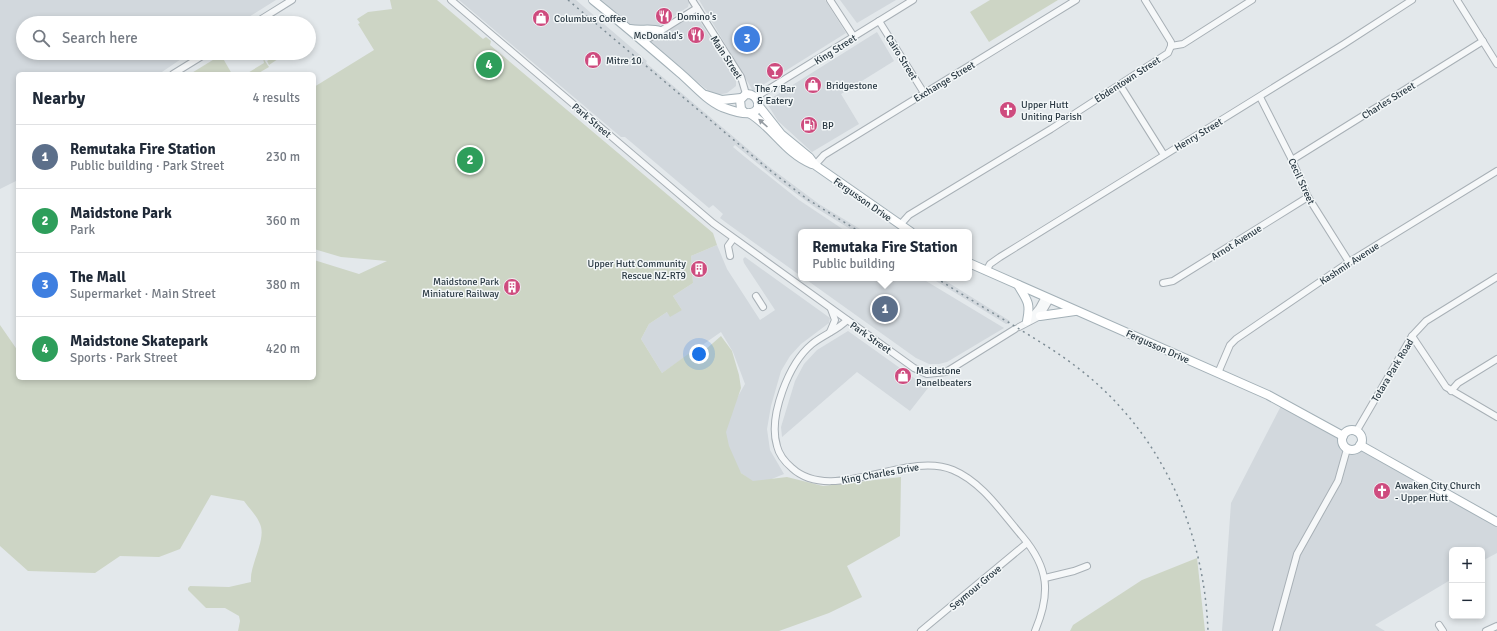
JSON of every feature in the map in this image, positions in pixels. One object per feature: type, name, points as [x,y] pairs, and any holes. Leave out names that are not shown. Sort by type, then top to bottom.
[{"type":"main road","name":"Fergusson Drive","points":[[593,0],[706,95],[722,100],[744,96]]},
{"type":"main road","points":[[629,29],[643,31],[654,29],[660,31]]},
{"type":"main road","name":"Fergusson Drive","points":[[706,95],[708,100],[721,107],[747,113],[766,125],[778,140],[794,154],[815,165],[906,229]]},
{"type":"main road","points":[[744,96],[757,101],[754,112],[747,113],[739,106],[744,96]]},
{"type":"main road","name":"Fergusson Drive","points":[[757,101],[781,134],[809,157],[815,165]]},
{"type":"main road","name":"Fergusson Drive","points":[[972,264],[1268,395],[1343,436]]},
{"type":"main road","points":[[1018,285],[1028,301],[1029,320]]},
{"type":"main road","points":[[1040,316],[1076,311]]},
{"type":"main road","points":[[1349,431],[1356,432],[1361,436],[1360,445],[1355,450],[1347,449],[1342,442],[1343,436],[1349,431]]},
{"type":"main road","points":[[1360,445],[1497,522]]},
{"type":"street","points":[[266,16],[292,0]]},
{"type":"street","name":"Park Street","points":[[451,0],[733,239],[914,368],[926,374],[941,374],[955,368],[1029,320],[1040,316]]},
{"type":"street","name":"Main Street","points":[[692,0],[741,77],[744,96]]},
{"type":"street","points":[[830,0],[854,36]]},
{"type":"street","name":"King Street","points":[[757,101],[854,36],[913,0]]},
{"type":"street","name":"Exchange Street","points":[[815,165],[824,155],[1076,0]]},
{"type":"street","points":[[1145,0],[1169,40],[1171,46]]},
{"type":"street","name":"Ebdentown Street","points":[[900,225],[909,215],[1120,85],[1168,53],[1171,46],[1183,44],[1252,0]]},
{"type":"street","name":"Henry Street","points":[[986,271],[990,264],[1000,257],[1260,97],[1412,0]]},
{"type":"street","points":[[1458,0],[1497,64]]},
{"type":"street","points":[[643,42],[697,8]]},
{"type":"street","name":"Cairo Street","points":[[879,21],[924,93]]},
{"type":"street","name":"Charles Street","points":[[1292,160],[1483,41]]},
{"type":"street","points":[[176,72],[196,60]]},
{"type":"street","points":[[1120,85],[1164,155]]},
{"type":"street","name":"Cecil Street","points":[[1260,97],[1292,160],[1308,197],[1349,262]]},
{"type":"street","name":"Kashmir Avenue","points":[[1218,373],[1230,345],[1236,339],[1349,262],[1497,170]]},
{"type":"street","name":"Arnot Avenue","points":[[1163,283],[1173,281],[1308,197]]},
{"type":"street","points":[[730,256],[728,246],[733,239]]},
{"type":"street","name":"Totara Park Road","points":[[1356,432],[1412,336],[1426,321],[1497,277]]},
{"type":"street","points":[[756,296],[763,307]]},
{"type":"street","points":[[1040,316],[1047,298]]},
{"type":"street","name":"Park Street","points":[[1029,320],[1047,298]]},
{"type":"street","points":[[830,332],[835,317],[831,309]]},
{"type":"street","name":"King Charles Drive","points":[[847,320],[813,344],[797,361],[790,374],[775,426],[775,441],[787,464],[802,475],[819,482],[931,465],[952,470],[965,476],[985,493],[1027,543],[1037,558],[1045,578],[1044,606],[1035,631]]},
{"type":"street","points":[[1412,336],[1442,382],[1451,391],[1497,417]]},
{"type":"street","points":[[1451,391],[1458,383],[1497,359]]},
{"type":"street","points":[[1276,631],[1298,554],[1338,481],[1347,449]]},
{"type":"street","name":"Seymour Grove","points":[[921,631],[1027,543]]},
{"type":"street","points":[[1045,578],[1088,566]]},
{"type":"street","points":[[1438,625],[1443,631]]},
{"type":"street","points":[[1486,631],[1497,626]]},
{"type":"shaded area","points":[[0,0],[276,0],[250,16],[16,16],[16,60],[180,60],[162,72],[16,72],[16,181],[0,189]]},
{"type":"shaded area","points":[[459,0],[576,0],[647,61],[646,63],[768,166],[819,204],[860,229],[850,229],[816,208],[780,182],[735,145],[733,147],[799,200],[842,229],[798,229],[798,274],[720,218],[723,214],[713,205],[709,208],[625,137],[621,137]]},
{"type":"shaded area","points":[[598,0],[688,0],[689,3],[688,7],[644,36]]},
{"type":"shaded area","points":[[699,0],[825,0],[846,33],[753,91]]},
{"type":"shaded area","points":[[840,0],[896,0],[857,23]]},
{"type":"shaded area","points":[[692,14],[696,15],[736,79],[736,86],[727,93],[718,95],[711,93],[650,43],[651,40]]},
{"type":"shaded area","points":[[877,32],[894,61],[841,94],[859,124],[812,152],[778,121],[767,101]]},
{"type":"shaded area","points":[[717,245],[727,269],[760,320],[775,310],[744,263],[743,259],[745,257],[830,318],[829,323],[801,344],[790,356],[781,371],[771,406],[767,429],[770,450],[784,474],[757,485],[737,470],[724,434],[726,417],[745,384],[733,352],[721,332],[662,373],[641,339],[649,324],[667,312],[682,310],[673,296],[693,283],[691,256]]},
{"type":"shaded area","points":[[808,281],[926,281],[1004,328],[947,362],[929,364],[916,358]]},
{"type":"shaded area","points":[[936,281],[946,281],[1010,321],[1006,324]]},
{"type":"shaded area","points":[[848,331],[928,388],[910,411],[857,372],[782,437],[781,427],[795,381],[804,364],[817,350]]},
{"type":"shaded area","points":[[1283,402],[1342,439],[1343,445],[1347,449],[1355,450],[1360,445],[1497,522],[1497,553],[1485,559],[1485,547],[1449,547],[1449,581],[1375,625],[1385,631],[1222,631],[1231,503]]},
{"type":"green space","points":[[390,0],[437,0],[483,39],[486,37],[491,41],[490,45],[713,233],[717,245],[691,256],[693,283],[673,296],[682,310],[670,317],[667,312],[649,324],[641,339],[662,373],[698,347],[705,350],[721,336],[732,351],[741,388],[726,432],[729,446],[741,473],[753,481],[787,477],[823,486],[901,477],[900,536],[847,566],[862,597],[829,613],[779,631],[238,631],[240,621],[239,616],[225,608],[206,608],[188,590],[188,588],[190,586],[229,587],[251,582],[251,575],[260,545],[262,530],[257,518],[244,501],[211,495],[180,549],[159,557],[120,556],[95,573],[28,571],[0,546],[0,325],[16,348],[16,380],[316,380],[316,261],[359,274],[387,261],[341,257],[316,250],[316,86],[374,50],[358,24],[360,23],[357,19],[368,12],[392,9]]},
{"type":"green space","points":[[990,0],[1058,0],[989,42],[970,12]]},
{"type":"green space","points":[[213,60],[224,60],[231,72],[193,72]]},
{"type":"green space","points":[[263,60],[269,67],[260,72],[249,72],[264,63]]},
{"type":"green space","points":[[269,60],[276,60],[269,65],[267,61]]},
{"type":"green space","points":[[1197,558],[1205,631],[1070,631],[1073,625],[1142,580]]},
{"type":"railway","points":[[568,0],[767,168],[807,199],[855,229]]},
{"type":"railway","points":[[941,281],[1074,365],[1104,390],[1130,419],[1153,449],[1171,483],[1186,518],[1197,554],[1205,592],[1208,631]]},
{"type":"place","name":"Domino's","points":[[664,16]]},
{"type":"place","name":"Columbus Coffee","points":[[541,18]]},
{"type":"place","name":"McDonald's","points":[[696,35]]},
{"type":"place","name":"The Mall","points":[[747,39]]},
{"type":"place","name":"Mitre 10","points":[[593,60]]},
{"type":"place","name":"Maidstone Skatepark","points":[[489,65]]},
{"type":"place","name":"The 7 Bar & Eatery","points":[[775,71]]},
{"type":"place","name":"Bridgestone","points":[[813,85]]},
{"type":"place","name":"Upper Hutt Uniting Parish","points":[[1008,110]]},
{"type":"place","name":"BP","points":[[809,125]]},
{"type":"place","name":"Maidstone Park","points":[[470,160]]},
{"type":"place","name":"Upper Hutt Community Rescue NZ-RT9","points":[[699,269]]},
{"type":"place","name":"Maidstone Park Miniature Railway","points":[[512,287]]},
{"type":"place","name":"Remutaka Fire Station","points":[[885,309]]},
{"type":"place","name":"Maidstone Panelbeaters","points":[[903,376]]},
{"type":"place","name":"Awaken City Church - Upper Hutt","points":[[1382,491]]}]
